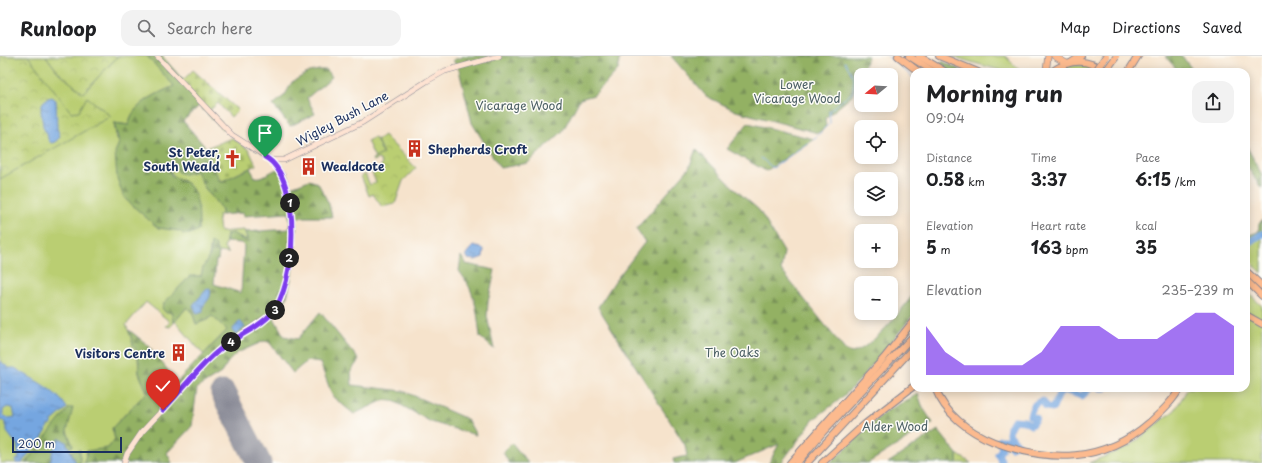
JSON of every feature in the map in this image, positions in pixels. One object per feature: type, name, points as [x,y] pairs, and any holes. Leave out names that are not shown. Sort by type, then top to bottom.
[{"type":"highway","points":[[898,56],[914,68]]},
{"type":"highway","points":[[908,56],[928,68]]},
{"type":"highway","points":[[919,56],[939,68]]},
{"type":"highway","points":[[939,56],[968,68]]},
{"type":"highway","points":[[1059,68],[1081,56]]},
{"type":"highway","points":[[1098,68],[1106,56]]},
{"type":"highway","points":[[1130,68],[1138,56]]},
{"type":"highway","points":[[1109,68],[1117,57]]},
{"type":"highway","points":[[1068,63],[1087,62],[1100,68]]},
{"type":"highway","points":[[1250,275],[1262,286]]},
{"type":"highway","points":[[1250,284],[1262,296]]},
{"type":"highway","points":[[1250,317],[1262,324]]},
{"type":"highway","points":[[790,463],[884,358],[910,325]]},
{"type":"highway","points":[[873,378],[910,329]]},
{"type":"highway","points":[[797,463],[910,339]]},
{"type":"highway","points":[[807,463],[910,351]]},
{"type":"highway","points":[[822,463],[865,424],[910,389]]},
{"type":"highway","points":[[937,392],[945,405],[961,424],[984,438],[1008,448],[1040,456],[1072,457],[1091,454],[1116,446],[1138,433],[1159,414],[1177,392]]},
{"type":"main road","points":[[1046,68],[1048,56]]},
{"type":"main road","points":[[1054,56],[1068,63]]},
{"type":"street","points":[[124,463],[127,454],[142,432],[211,358],[218,351],[271,314],[282,299],[287,277],[293,223],[291,204],[283,176],[271,160],[232,135],[157,56]]},
{"type":"street","name":"Wigley Bush Lane","points":[[282,161],[363,122],[445,71],[499,56]]},
{"type":"street","points":[[271,160],[282,161],[279,172]]},
{"type":"green space","points":[[0,56],[46,56],[58,72],[83,93],[118,56],[147,56],[175,86],[153,96],[134,111],[129,125],[114,123],[116,136],[158,227],[180,231],[199,224],[194,194],[175,178],[170,169],[174,158],[176,162],[175,168],[190,173],[196,171],[205,188],[222,210],[222,215],[218,215],[220,232],[244,230],[247,238],[243,240],[240,237],[227,234],[224,249],[229,253],[217,252],[215,245],[210,247],[208,258],[201,276],[190,277],[164,303],[172,313],[173,324],[170,327],[166,326],[170,322],[146,302],[126,325],[138,354],[139,373],[147,392],[112,428],[115,439],[108,449],[87,451],[84,463],[0,463]]},
{"type":"green space","points":[[0,56],[28,56],[71,112],[79,111],[87,97],[111,116],[0,179]]},
{"type":"green space","points":[[46,56],[118,56],[83,93],[58,72]]},
{"type":"green space","points":[[147,56],[162,56],[226,128],[222,129],[199,106],[183,121],[206,148],[220,182],[250,168],[255,177],[262,177],[282,168],[291,187],[309,180],[318,183],[329,204],[332,217],[296,217],[296,237],[292,276],[283,306],[274,318],[284,336],[298,339],[320,312],[359,360],[351,371],[352,385],[403,391],[467,419],[476,435],[431,422],[392,400],[384,400],[354,414],[333,397],[320,363],[307,361],[293,373],[269,342],[264,341],[237,353],[228,362],[221,373],[197,388],[192,426],[167,453],[172,463],[84,463],[87,451],[108,448],[115,439],[112,428],[147,392],[139,373],[138,354],[133,345],[129,330],[149,346],[177,382],[227,330],[212,316],[207,320],[196,324],[193,314],[187,307],[173,324],[172,314],[165,312],[162,308],[164,303],[190,276],[201,276],[203,267],[210,255],[211,243],[215,244],[217,252],[219,253],[218,260],[216,260],[214,284],[241,293],[244,246],[241,243],[226,242],[227,234],[233,233],[243,240],[247,238],[245,232],[290,229],[289,213],[243,216],[243,213],[222,215],[222,210],[205,188],[196,171],[184,174],[178,172],[174,158],[169,163],[171,175],[188,184],[192,188],[197,200],[199,212],[198,230],[190,234],[183,234],[180,231],[158,228],[124,198],[117,178],[115,152],[119,143],[114,123],[129,125],[134,111],[139,106],[160,92],[174,86]]},
{"type":"green space","name":"Vicarage Wood","points":[[465,56],[488,56],[490,59],[499,56],[624,56],[619,60],[618,70],[594,95],[580,99],[562,132],[528,163],[500,168],[472,123],[459,70],[453,60]]},
{"type":"green space","name":"Lower Vicarage Wood","points":[[671,56],[868,56],[863,68],[854,68],[854,91],[852,96],[825,118],[826,127],[818,133],[736,111],[706,96]]},
{"type":"green space","points":[[950,56],[1005,56],[1017,68],[992,68]]},
{"type":"green space","points":[[1165,56],[1182,56],[1191,68],[1176,68]]},
{"type":"green space","points":[[942,61],[956,68],[942,68],[940,67]]},
{"type":"green space","points":[[1079,65],[1092,67],[1064,68]]},
{"type":"green space","points":[[193,70],[238,110],[231,117],[218,103],[209,111],[181,82]]},
{"type":"green space","points":[[327,70],[332,77],[307,98],[315,114],[290,126],[273,105],[285,95],[292,82],[309,72]]},
{"type":"green space","points":[[748,123],[814,139],[766,171],[727,149]]},
{"type":"green space","points":[[384,135],[416,168],[403,181],[395,204],[382,207],[373,194],[369,196],[361,176],[365,174],[370,185],[376,182],[372,173],[380,169],[382,163],[379,159],[373,161],[372,159],[383,154],[377,140]]},
{"type":"green space","points":[[375,137],[383,154],[375,158],[367,141]]},
{"type":"green space","points":[[232,138],[249,150],[256,165],[220,182],[206,148]]},
{"type":"green space","name":"The Oaks","points":[[696,149],[737,191],[759,210],[784,252],[781,270],[845,350],[852,353],[869,344],[893,320],[898,320],[898,314],[910,298],[910,319],[859,381],[839,400],[814,419],[781,463],[769,463],[779,444],[735,463],[674,463],[673,459],[687,456],[685,445],[598,307],[615,281],[645,242],[636,229],[689,168]]},
{"type":"green space","points":[[1250,152],[1262,175],[1262,189],[1250,171]]},
{"type":"green space","points":[[1262,220],[1262,237],[1250,244],[1250,235],[1258,232],[1259,224]]},
{"type":"green space","points":[[1262,237],[1262,273],[1250,261],[1250,244]]},
{"type":"green space","points":[[461,256],[466,264],[495,270],[488,302],[487,316],[494,349],[480,337],[475,302],[465,279],[459,271]]},
{"type":"green space","points":[[1250,295],[1262,306],[1262,463],[1089,463],[1130,446],[1175,410],[1186,392],[1250,392]]},
{"type":"green space","points":[[187,307],[193,314],[196,324],[212,315],[227,330],[204,354],[175,321]]},
{"type":"green space","name":"Alder Wood","points":[[918,394],[923,408],[933,423],[868,463],[830,463],[885,412]]},
{"type":"green space","points":[[69,408],[73,408],[67,431],[73,446],[69,448],[66,442],[51,457],[50,463],[25,463]]},
{"type":"green space","name":"Alder Wood","points":[[938,430],[957,454],[957,463],[888,463]]},
{"type":"green space","points":[[512,443],[528,463],[509,463],[503,452]]},
{"type":"green space","points":[[80,450],[80,463],[76,463],[71,451]]},
{"type":"green space","points":[[957,454],[971,463],[957,463]]},
{"type":"water","points":[[52,97],[56,100],[57,128],[60,137],[55,142],[51,143],[43,127],[41,108],[47,99]]},
{"type":"water","points":[[473,246],[484,249],[483,257],[475,260],[468,259],[466,254]]},
{"type":"water","points":[[207,289],[210,289],[210,296],[203,306],[203,312],[197,314],[193,305]]},
{"type":"water","points":[[240,321],[245,327],[236,335],[233,332],[233,329]]},
{"type":"water","points":[[0,361],[9,368],[15,368],[44,385],[57,395],[67,408],[52,421],[50,426],[48,425],[46,432],[40,441],[37,442],[22,463],[16,463],[16,460],[19,459],[17,445],[7,432],[7,427],[4,421],[0,420]],"holes":[[[7,407],[13,408],[15,417],[8,418],[3,415],[3,410]]]},
{"type":"water","points":[[60,438],[66,442],[76,463],[50,463],[53,450]]},
{"type":"waterway","points":[[887,56],[910,75]]},
{"type":"waterway","points":[[761,158],[773,168],[816,137],[830,123],[829,111],[853,92],[854,78],[845,62]]},
{"type":"waterway","points":[[1250,242],[1262,234]]},
{"type":"waterway","points":[[1001,463],[1002,462],[998,454],[1002,449],[1000,440],[1006,440],[1011,447],[1017,444],[1009,434],[1010,427],[1014,420],[1024,421],[1031,425],[1036,418],[1030,416],[1034,406],[1043,401],[1046,407],[1053,408],[1061,392]]},
{"type":"waterway","points":[[1069,392],[1082,396],[1086,392]]},
{"type":"runway","points":[[223,393],[259,463]]},
{"type":"place","name":"Shepherds Croft","points":[[415,149]]},
{"type":"place","name":"St Peter, South Weald","points":[[233,159]]},
{"type":"place","name":"Wealdcote","points":[[308,166]]},
{"type":"place","name":"Visitors Centre","points":[[178,353]]},
{"type":"route","points":[[163,410],[218,351],[271,314],[282,299],[287,277],[293,223],[291,204],[283,176],[271,160],[265,157]]}]
